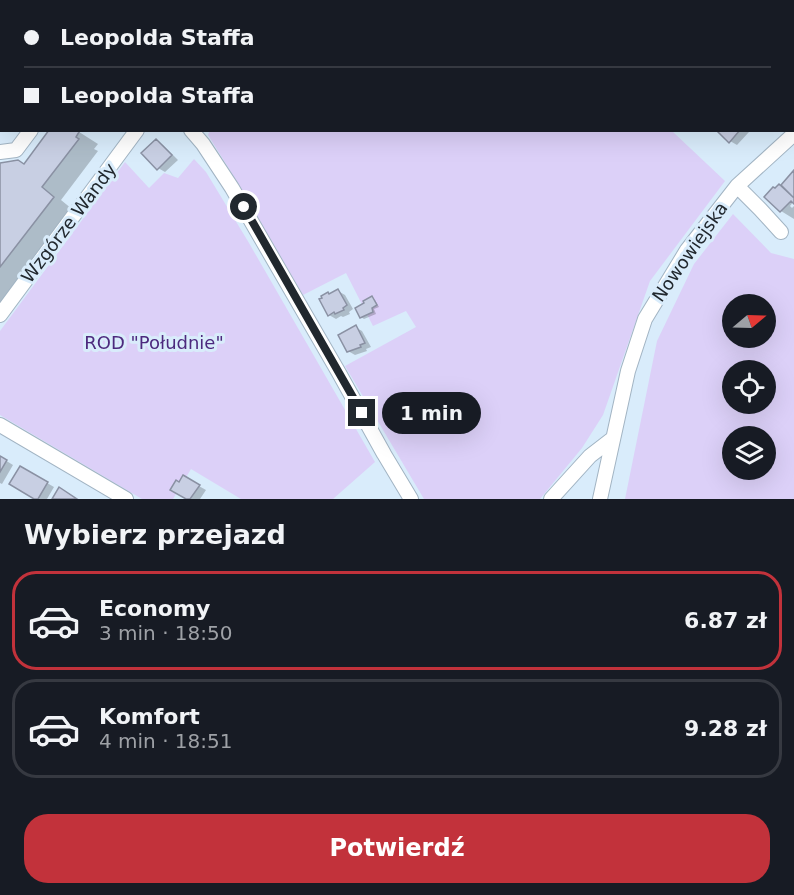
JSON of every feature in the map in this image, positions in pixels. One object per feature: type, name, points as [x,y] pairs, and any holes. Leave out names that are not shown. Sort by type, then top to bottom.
[{"type":"street","points":[[0,152],[16,150],[30,132]]},
{"type":"street","name":"Wzgórze Wandy","points":[[0,315],[136,132]]},
{"type":"street","points":[[193,132],[232,188],[411,499]]},
{"type":"street","name":"Nowowiejska","points":[[600,499],[628,371],[645,319],[687,250],[737,186],[794,135]]},
{"type":"street","points":[[737,186],[781,232]]},
{"type":"street","points":[[0,425],[126,499]]},
{"type":"street","points":[[551,499],[590,456],[612,439]]},
{"type":"green space","points":[[209,132],[673,132],[725,181],[650,281],[603,415],[582,448],[540,499],[424,499],[345,366],[416,327],[406,311],[373,326],[346,273],[303,295],[208,135]]},
{"type":"green space","name":"ROD \"Południe\"","points":[[194,159],[206,172],[249,243],[375,462],[333,499],[241,499],[191,469],[173,499],[142,499],[0,415],[0,331],[125,162],[149,188],[164,173],[178,178]]},
{"type":"green space","points":[[733,214],[771,253],[794,259],[794,499],[625,499],[657,341],[694,264]]},
{"type":"building","points":[[48,132],[79,132],[76,137],[79,139],[42,187],[54,197],[0,267],[0,163],[18,160],[24,164]]},
{"type":"building","points":[[718,132],[738,132],[729,143]]},
{"type":"building","points":[[156,139],[172,155],[157,170],[141,153]]},
{"type":"building","points":[[794,170],[794,198],[781,185]]},
{"type":"building","points":[[779,184],[794,198],[794,204],[791,201],[780,212],[764,197]]},
{"type":"building","points":[[338,289],[347,305],[343,308],[344,310],[328,316],[319,299],[328,292],[329,294]]},
{"type":"building","points":[[372,296],[377,305],[372,308],[373,312],[360,318],[355,308]]},
{"type":"building","points":[[356,325],[365,343],[347,352],[338,335]]},
{"type":"building","points":[[0,456],[7,460],[0,472]]},
{"type":"building","points":[[20,466],[48,482],[38,499],[34,499],[9,484]]},
{"type":"building","points":[[183,475],[200,485],[190,499],[170,490],[176,480],[179,482]]},
{"type":"building","points":[[59,487],[77,499],[52,499]]},
{"type":"route","points":[[244,207],[362,413]]}]
